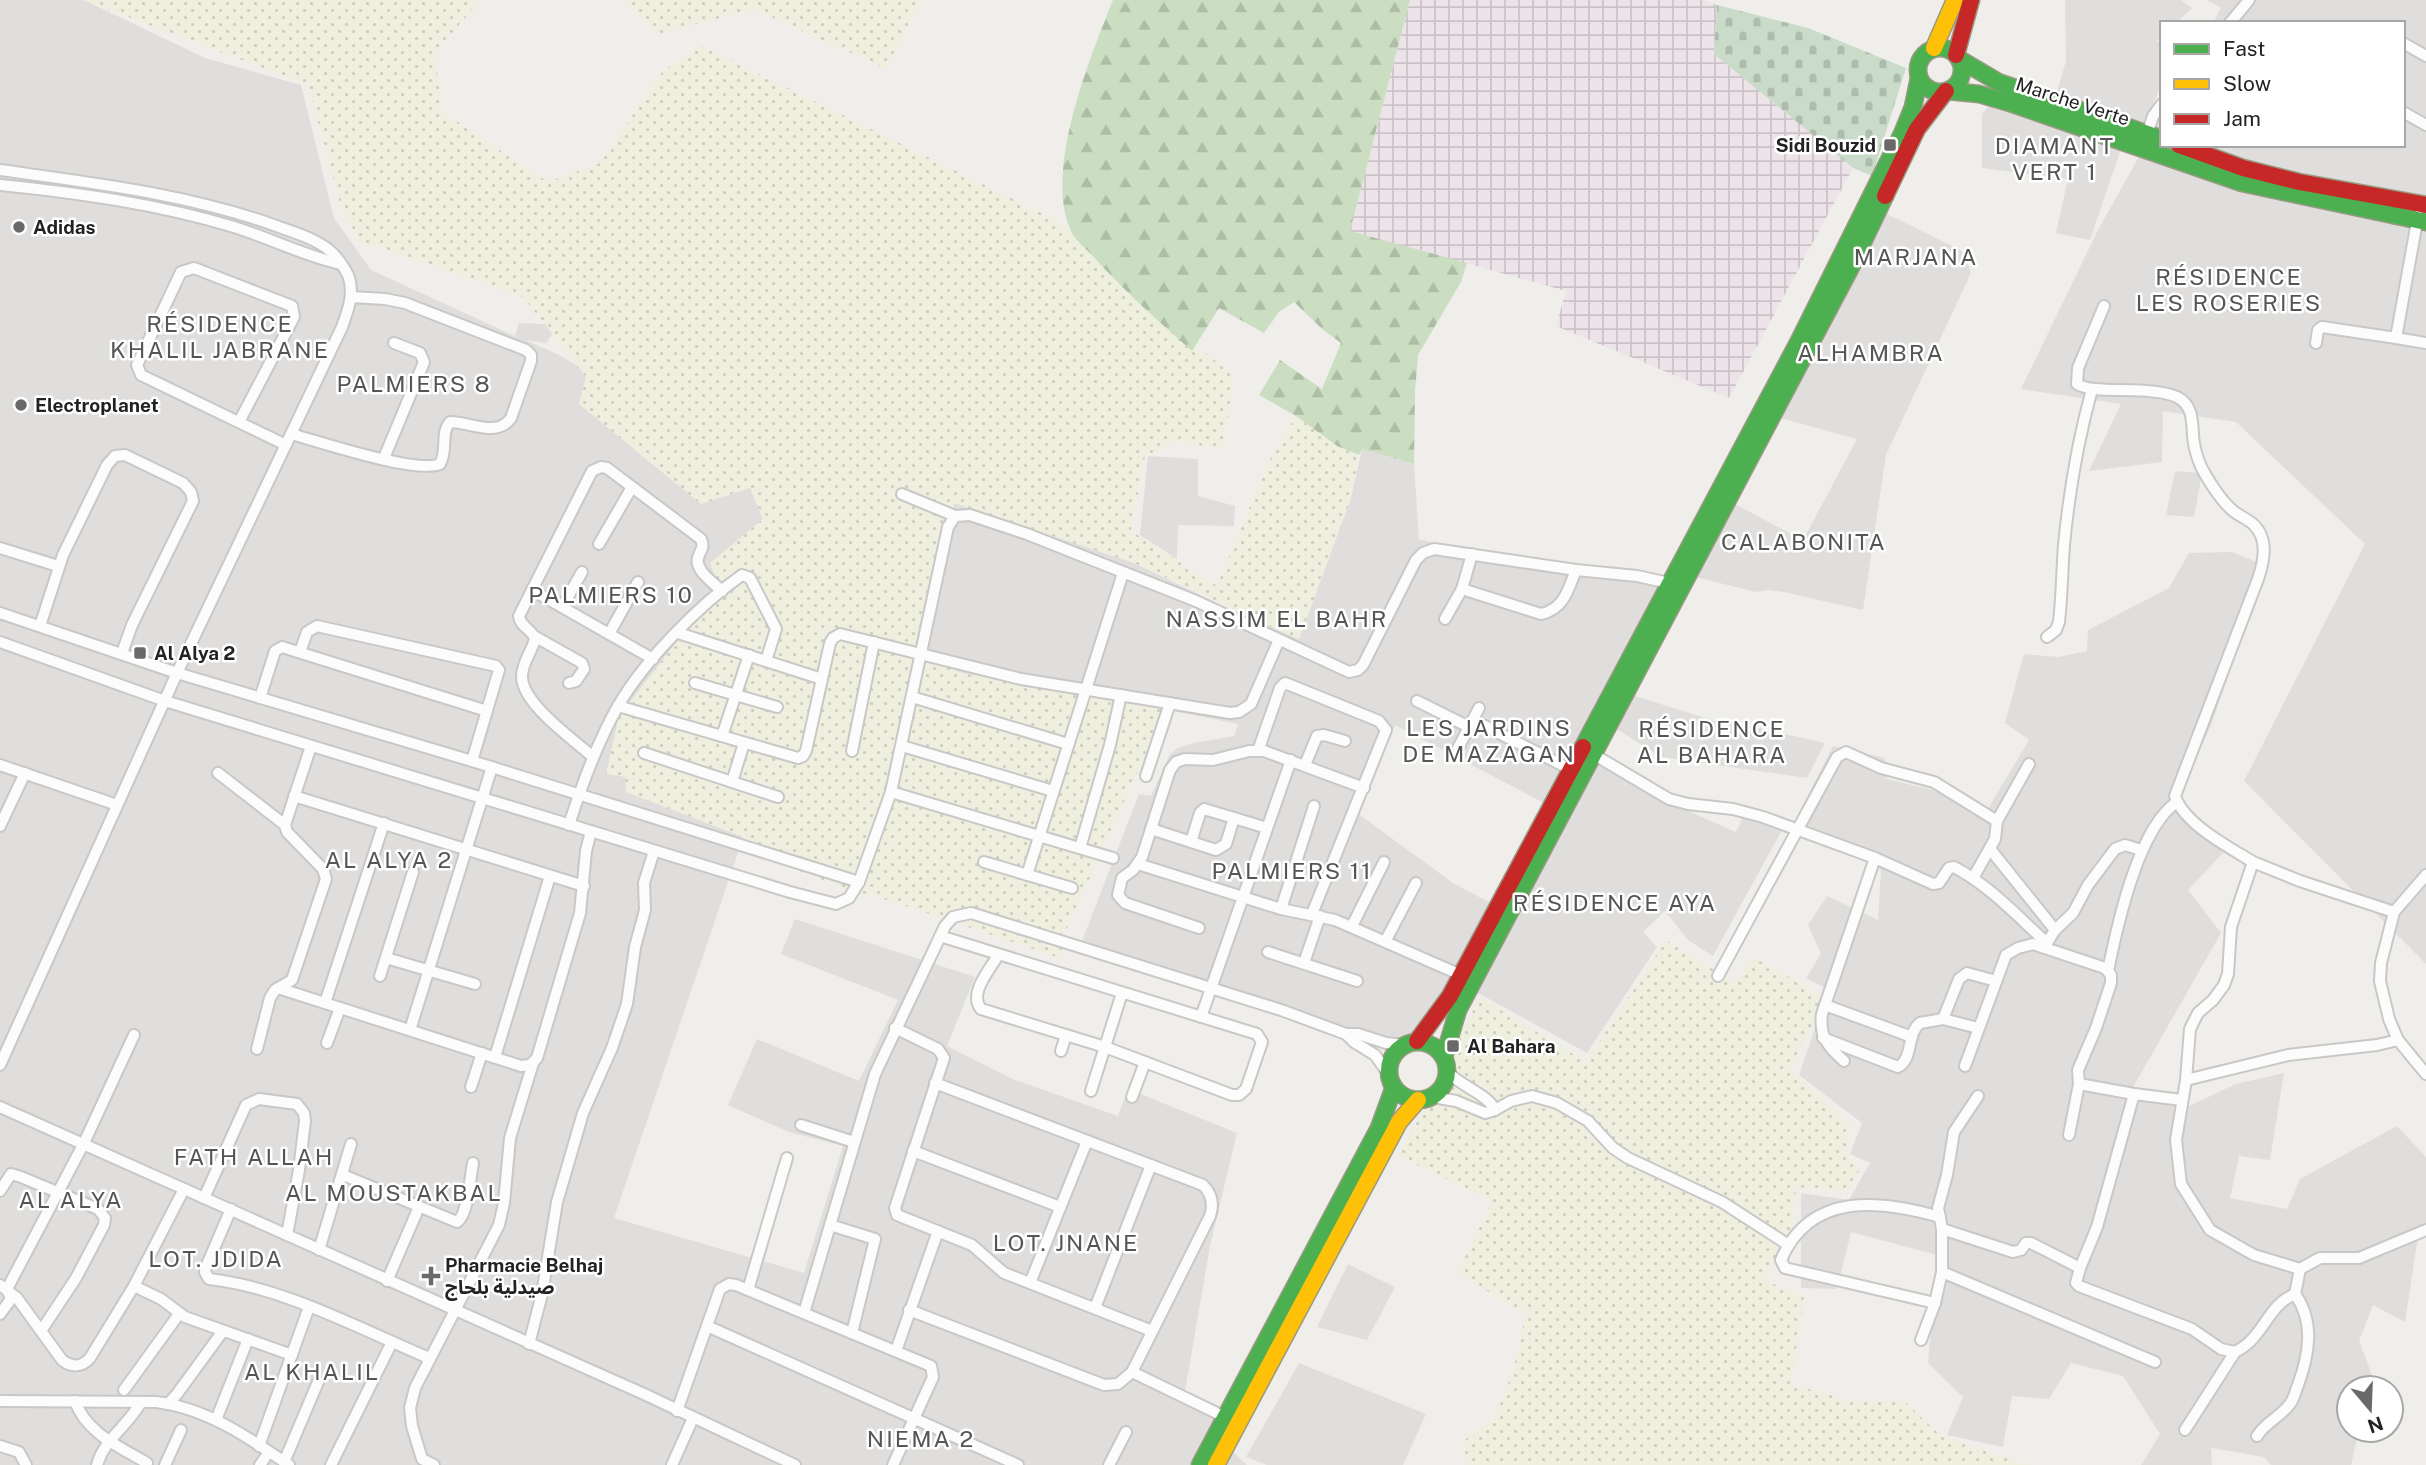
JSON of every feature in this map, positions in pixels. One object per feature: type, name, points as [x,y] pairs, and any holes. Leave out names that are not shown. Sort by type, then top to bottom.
[{"type":"main road","points":[[1934,48],[1955,0]]},
{"type":"main road","points":[[1216,1465],[1391,1135],[1404,1114],[1443,1087],[1458,1010],[1852,267],[1917,130],[1930,109],[1957,84],[1961,75],[1957,57],[1971,0]]},
{"type":"main road","points":[[1199,1465],[1378,1128],[1392,1081],[1392,1058],[1411,1043],[1440,1012],[1799,341],[1908,121],[1919,78],[1919,62],[1925,53],[1934,48],[1946,49],[1957,57]]},
{"type":"main road","name":"Marche Verte","points":[[1957,57],[2005,85],[2151,140]]},
{"type":"main road","points":[[1919,78],[1930,90],[1947,91]]},
{"type":"main road","name":"Marche Verte","points":[[1947,91],[1995,98],[2151,140]]},
{"type":"main road","name":"Marche Verte","points":[[2166,147],[2242,183],[2423,213]]},
{"type":"main road","points":[[2185,147],[2243,168],[2423,213]]},
{"type":"main road","points":[[1411,1043],[1436,1047],[1446,1065]]},
{"type":"main road","points":[[1392,1081],[1402,1095],[1424,1098]]},
{"type":"street","points":[[2232,21],[2249,0]]},
{"type":"street","points":[[2405,44],[2426,57]]},
{"type":"street","points":[[2151,140],[2152,116],[2160,106]]},
{"type":"street","points":[[2405,114],[2426,125]]},
{"type":"street","points":[[0,170],[132,188],[229,210],[287,230],[330,250],[341,264],[350,283],[351,297],[342,327],[177,673],[0,1065]]},
{"type":"street","points":[[0,185],[69,192],[167,209],[235,227],[324,261],[341,264]]},
{"type":"street","points":[[2396,338],[2423,213]]},
{"type":"street","points":[[240,422],[294,317],[294,311],[292,306],[194,268],[187,269],[181,272],[137,370],[141,375],[240,422],[288,439],[413,465],[435,466],[444,457],[445,428],[450,422],[497,429],[512,418],[531,355],[514,345],[405,303],[351,297]]},
{"type":"street","points":[[2104,306],[2076,377],[2080,386],[2092,389],[2150,391],[2175,396],[2187,404],[2192,418],[2194,447],[2204,473],[2225,504],[2253,524],[2261,534],[2263,542],[2263,565],[2176,794],[2177,802],[2199,827],[2253,862],[2300,881],[2394,912]]},
{"type":"street","points":[[2316,343],[2318,330],[2322,327],[2426,343]]},
{"type":"street","points":[[384,458],[424,362],[420,353],[394,343]]},
{"type":"street","points":[[2047,637],[2056,630],[2059,622],[2070,496],[2083,421],[2092,389]]},
{"type":"street","points":[[40,626],[58,566],[112,458],[125,455],[183,483],[192,496],[192,505],[132,625],[122,653]]},
{"type":"street","points":[[569,683],[576,681],[584,669],[582,663],[534,636],[520,622],[519,617],[592,471],[601,467],[607,468],[701,539],[703,548],[697,559],[698,566],[722,591]]},
{"type":"street","points":[[599,544],[632,487]]},
{"type":"street","points":[[902,494],[955,516],[970,515],[1027,534],[1196,601],[1345,670],[1358,670],[1365,662],[1419,556],[1428,550],[1440,548],[1669,583]]},
{"type":"street","points":[[0,642],[165,701],[831,904],[846,901],[859,883],[891,792],[948,527],[955,516]]},
{"type":"street","points":[[0,548],[58,566]]},
{"type":"street","points":[[1444,619],[1462,589],[1472,554]]},
{"type":"street","points":[[1462,589],[1541,614],[1560,605],[1576,570]]},
{"type":"street","points":[[562,607],[582,572]]},
{"type":"street","points":[[1027,875],[1124,573]]},
{"type":"street","points":[[569,825],[593,757],[618,706],[653,659],[678,632],[742,575],[750,578],[776,629],[766,661]]},
{"type":"street","points":[[609,634],[638,582]]},
{"type":"street","points":[[532,590],[653,659]]},
{"type":"street","points":[[0,613],[177,673],[492,767],[859,883]]},
{"type":"street","points":[[300,652],[307,632],[317,626],[496,666],[499,670],[472,761]]},
{"type":"street","points":[[678,632],[822,679]]},
{"type":"street","points":[[618,706],[795,757],[803,756],[830,643],[836,636],[844,634],[1021,679],[1230,713],[1244,710],[1251,704],[1279,640]]},
{"type":"street","points":[[534,636],[535,642],[522,670],[524,688],[541,711],[593,757]]},
{"type":"street","points":[[852,751],[874,642]]},
{"type":"street","points":[[260,698],[276,649],[282,647],[487,711]]},
{"type":"street","points":[[722,736],[749,655]]},
{"type":"street","points":[[695,683],[777,707]]},
{"type":"street","points":[[1258,751],[1280,688],[1285,683],[1379,721],[1385,726],[1386,734],[1316,915],[1304,964]]},
{"type":"street","points":[[1080,848],[1110,745],[1121,695]]},
{"type":"street","points":[[912,697],[1068,744]]},
{"type":"street","points":[[1417,701],[1570,769]]},
{"type":"street","points":[[1146,776],[1170,703]]},
{"type":"street","points":[[1458,748],[1479,708]]},
{"type":"street","points":[[1305,765],[1317,736],[1324,735],[1345,741]]},
{"type":"street","points":[[732,782],[744,743]]},
{"type":"street","points":[[257,1049],[270,998],[278,988],[292,980],[326,879],[323,869],[287,832],[285,825],[311,746]]},
{"type":"street","points":[[902,746],[1053,791]]},
{"type":"street","points":[[1199,928],[1125,903],[1118,895],[1122,878],[1138,864],[1170,770],[1176,762],[1185,759],[1213,760],[1258,751],[1271,752],[1364,788]]},
{"type":"street","points":[[1718,976],[1836,757],[1844,752],[1881,768],[1934,782],[1997,821]]},
{"type":"street","points":[[644,753],[778,797]]},
{"type":"street","points":[[1593,754],[1669,799],[1741,810],[1875,858],[1933,884],[1939,883],[1953,867],[1973,878],[2046,945]]},
{"type":"street","points":[[1201,1017],[1291,760]]},
{"type":"street","points":[[1973,878],[1995,839],[1997,821],[2029,764]]},
{"type":"street","points":[[0,765],[117,805]]},
{"type":"street","points":[[410,1030],[492,767]]},
{"type":"street","points":[[0,825],[24,773]]},
{"type":"street","points":[[218,773],[285,825]]},
{"type":"street","points":[[891,792],[1114,858]]},
{"type":"street","points":[[294,796],[584,886]]},
{"type":"street","points":[[2108,971],[2120,913],[2138,867],[2141,850],[2168,808],[2177,802]]},
{"type":"street","points":[[1281,909],[1314,806]]},
{"type":"street","points":[[1191,842],[1202,811],[1210,810],[1267,828]]},
{"type":"street","points":[[1151,830],[1212,849],[1220,849],[1226,844],[1234,818]]},
{"type":"street","points":[[325,1003],[384,823]]},
{"type":"street","points":[[434,1465],[420,1462],[410,1408],[415,1388],[429,1359],[456,1312],[499,1225],[504,1203],[510,1138],[580,913],[586,851],[591,831]]},
{"type":"street","points":[[2046,945],[2073,913],[2088,885],[2115,849],[2125,845],[2141,850]]},
{"type":"street","points":[[1990,849],[2056,930]]},
{"type":"street","points":[[529,1344],[542,1294],[557,1202],[583,1113],[612,1048],[626,1004],[635,947],[645,910],[643,883],[654,850]]},
{"type":"street","points":[[1844,1061],[1825,1043],[1821,1022],[1875,858]]},
{"type":"street","points":[[984,862],[1072,888]]},
{"type":"street","points":[[1352,926],[1384,862]]},
{"type":"street","points":[[2253,862],[2231,927],[2228,974],[2224,985],[2213,1000],[2198,1013],[2190,1029],[2186,1080],[2176,1140],[2180,1184],[2210,1230],[2255,1255],[2300,1269],[2320,1258],[2360,1258],[2426,1230]]},
{"type":"street","points":[[1138,864],[1281,909],[1316,915],[1352,926],[1461,975]]},
{"type":"street","points":[[380,976],[413,872]]},
{"type":"street","points":[[2426,875],[2394,912],[2381,963],[2380,981],[2389,1019],[2398,1040],[2426,1074]]},
{"type":"street","points":[[495,1057],[550,876]]},
{"type":"street","points":[[1386,940],[1416,883]]},
{"type":"street","points":[[804,1313],[875,1074],[940,936],[953,916],[971,913],[1346,1034],[1358,1034],[1385,1043],[1411,1043]]},
{"type":"street","points":[[940,936],[1258,1034],[1262,1038],[1245,1091],[1232,1095],[1105,1047],[985,1010],[978,1006],[976,994],[998,955]]},
{"type":"street","points":[[1965,1066],[2006,955],[2032,944],[2046,945],[2105,968],[2111,979],[2110,986],[2078,1070],[2079,1084],[2069,1135]]},
{"type":"street","points":[[1268,952],[1357,981]]},
{"type":"street","points":[[386,958],[475,984]]},
{"type":"street","points":[[1943,1019],[1959,979],[1964,975],[1967,973],[1996,981]]},
{"type":"street","points":[[278,988],[521,1066],[533,1063]]},
{"type":"street","points":[[1091,1091],[1122,993]]},
{"type":"street","points":[[1825,1005],[1912,1037]]},
{"type":"street","points":[[327,1043],[340,1007]]},
{"type":"street","points":[[1823,1038],[1896,1067],[1906,1061],[1918,1024],[1943,1019],[1978,1028]]},
{"type":"street","points":[[895,1028],[940,1052],[944,1061],[895,1213],[901,1218],[972,1245],[998,1270],[1152,1331]]},
{"type":"street","points":[[1346,1034],[1375,1055],[1392,1081]]},
{"type":"street","points":[[3,1287],[84,1143],[134,1035]]},
{"type":"street","points":[[1061,1051],[1066,1035]]},
{"type":"street","points":[[2186,1080],[2288,1055],[2378,1045],[2398,1040]]},
{"type":"street","points":[[471,1087],[482,1053]]},
{"type":"street","points":[[1132,1097],[1145,1062]]},
{"type":"street","points":[[1446,1065],[1463,1086],[1491,1103],[1495,1110]]},
{"type":"street","points":[[909,1310],[1104,1385],[1118,1384],[1132,1372],[1210,1216],[1213,1205],[1210,1194],[1203,1185],[935,1083]]},
{"type":"street","points":[[2079,1084],[2182,1100]]},
{"type":"street","points":[[2134,1094],[2097,1227],[2076,1283],[2192,1329],[2221,1349],[2235,1352]]},
{"type":"street","points":[[1424,1098],[1456,1101],[1485,1113],[1511,1101],[1532,1096],[1557,1102],[1588,1121],[1614,1148],[1628,1158],[1722,1202],[1787,1244]]},
{"type":"street","points":[[1921,1340],[1935,1303],[1942,1272],[1942,1229],[1938,1208],[1954,1132],[1978,1096]]},
{"type":"street","points":[[204,1198],[246,1105],[259,1099],[296,1104],[304,1113],[305,1121],[287,1235]]},
{"type":"street","points":[[0,1107],[795,1465]]},
{"type":"street","points":[[801,1125],[854,1142]]},
{"type":"street","points":[[1030,1283],[1087,1141]]},
{"type":"street","points":[[319,1250],[351,1144]]},
{"type":"street","points":[[913,1151],[1060,1207]]},
{"type":"street","points":[[748,1290],[788,1158]]},
{"type":"street","points":[[343,1175],[454,1222],[460,1220],[466,1210],[473,1163]]},
{"type":"street","points":[[1095,1308],[1151,1165]]},
{"type":"street","points":[[0,1191],[11,1174],[98,1209],[103,1214],[105,1222],[76,1278],[41,1331]]},
{"type":"street","points":[[3,1287],[17,1298],[66,1363],[75,1366],[84,1363],[90,1358],[134,1286],[184,1189]]},
{"type":"street","points":[[1935,1303],[1785,1268],[1781,1260],[1787,1244],[1808,1223],[1846,1205],[1887,1205],[1940,1217]]},
{"type":"street","points":[[387,1281],[419,1208]]},
{"type":"street","points":[[231,1209],[205,1267],[207,1277],[276,1293],[429,1359]]},
{"type":"street","points":[[830,1225],[875,1239],[852,1333]]},
{"type":"street","points":[[1942,1229],[2013,1252],[2020,1251],[2025,1243],[2028,1243],[2080,1268]]},
{"type":"street","points":[[896,1351],[938,1231]]},
{"type":"street","points":[[2257,1436],[2265,1425],[2292,1402],[2306,1361],[2306,1311],[2295,1294],[2300,1269]]},
{"type":"street","points":[[1942,1272],[2155,1362]]},
{"type":"street","points":[[677,1411],[720,1289],[733,1284],[929,1365],[933,1371],[893,1465]]},
{"type":"street","points":[[134,1286],[161,1299],[179,1314],[292,1355]]},
{"type":"street","points":[[0,1314],[11,1299],[3,1287]]},
{"type":"street","points":[[2185,1430],[2235,1352],[2261,1332],[2280,1304],[2295,1294]]},
{"type":"street","points":[[260,1465],[309,1307]]},
{"type":"street","points":[[124,1390],[179,1314]]},
{"type":"street","points":[[707,1326],[1018,1465]]},
{"type":"street","points":[[168,1404],[223,1331]]},
{"type":"street","points":[[216,1420],[248,1339]]},
{"type":"street","points":[[331,1465],[392,1342]]},
{"type":"street","points":[[1132,1372],[1225,1418]]},
{"type":"street","points":[[0,1401],[141,1402],[192,1409],[216,1420],[287,1463],[318,1382]]},
{"type":"street","points":[[75,1401],[86,1423],[147,1462]]},
{"type":"street","points":[[97,1465],[100,1453],[109,1440],[128,1421],[141,1402]]},
{"type":"street","points":[[672,1465],[693,1418]]},
{"type":"street","points":[[165,1465],[181,1430]]},
{"type":"street","points":[[1109,1465],[1126,1432]]},
{"type":"street","points":[[0,1446],[19,1451],[26,1465]]},
{"type":"shaded area","points":[[0,0],[84,0],[205,58],[301,85],[334,218],[371,270],[515,336],[519,323],[544,324],[554,286],[566,315],[546,343],[526,340],[561,356],[749,468],[822,543],[743,838],[614,1218],[804,1273],[843,1146],[789,1132],[728,1105],[757,1039],[859,1081],[898,1000],[781,954],[795,919],[975,977],[947,1046],[1015,1080],[1118,1116],[1128,1089],[1237,1133],[1210,1246],[1184,1397],[1225,1417],[1216,1436],[1247,1465],[0,1465]]},
{"type":"shaded area","points":[[1410,0],[1705,0],[1717,5],[1714,54],[1853,168],[1729,398],[1556,326],[1566,291],[1350,231]]},
{"type":"shaded area","points":[[2065,0],[2181,0],[2192,8],[2178,21],[2160,21],[2160,38],[2155,42],[2160,41],[2160,87],[2142,132],[2054,102],[2066,61]]},
{"type":"shaded area","points":[[2207,0],[2426,0],[2426,964],[2244,781],[2365,544],[2236,422],[2163,411],[2162,462],[2089,471],[2121,404],[2021,389],[2099,228],[2160,120],[2160,147],[2405,147],[2405,21],[2214,21],[2221,8]]},
{"type":"shaded area","name":"DIAMANT VERT 1","points":[[1995,98],[2124,140],[2090,240],[2056,233],[2068,179],[1982,168],[1982,114]]},
{"type":"shaded area","points":[[1879,210],[1960,250],[1964,253],[1971,273],[1886,455],[1863,610],[1784,592],[1756,592],[1687,575],[1727,500],[1803,540],[1857,439],[1780,418],[1775,410]]},
{"type":"shaded area","points":[[0,249],[29,263],[38,271],[0,356]]},
{"type":"shaded area","points":[[52,264],[59,267],[0,395],[0,375]]},
{"type":"shaded area","points":[[1362,449],[1414,464],[1419,539],[1492,557],[1669,583],[1550,806],[1395,725],[1357,813],[1453,883],[1498,907],[1417,1041],[1396,1052],[1361,1035],[1199,978],[1082,941],[1139,794],[1151,796],[1170,754],[1178,748],[1234,736],[1238,724],[1089,694],[961,673],[924,655],[954,502],[1134,563],[1299,639],[1351,498]]},
{"type":"shaded area","points":[[1148,456],[1198,459],[1198,496],[1235,506],[1234,526],[1178,525],[1177,559],[1140,535]]},
{"type":"shaded area","points":[[2175,471],[2202,473],[2194,517],[2166,515]]},
{"type":"shaded area","points":[[2232,552],[2266,566],[2210,728],[2173,807],[2223,853],[2188,890],[2221,933],[2128,1096],[2187,1107],[2236,1084],[2284,1073],[2270,1160],[2239,1156],[2230,1198],[2287,1209],[2300,1179],[2397,1126],[2426,1157],[2426,1225],[2417,1243],[2405,1322],[2373,1305],[2359,1341],[2372,1374],[2335,1374],[2335,1444],[2356,1444],[2351,1465],[2271,1465],[2264,1457],[2211,1448],[2212,1465],[2141,1465],[2160,1434],[2123,1376],[2071,1363],[2049,1399],[2012,1396],[2003,1447],[1947,1435],[1963,1397],[1928,1363],[1937,1255],[1851,1232],[1837,1289],[1801,1288],[1801,1193],[1849,1200],[1870,1163],[1850,1154],[1862,1123],[1799,1075],[1814,1031],[1837,994],[1806,978],[1821,954],[1808,925],[1827,896],[1878,920],[1881,870],[1796,819],[1833,746],[1885,758],[1887,779],[1933,790],[1983,817],[2029,740],[2005,723],[2024,654],[2058,657],[2087,651],[2088,630],[2169,588],[2189,553]]},
{"type":"shaded area","name":"RÉSIDENCE AL BAHARA","points":[[1625,693],[1715,721],[1732,722],[1825,743],[1807,778],[1661,757],[1609,724]]},
{"type":"shaded area","name":"RÉSIDENCE AYA","points":[[1590,761],[1661,799],[1736,832],[1744,815],[1782,830],[1713,956],[1688,940],[1665,911],[1643,932],[1657,947],[1587,1053],[1469,988]]},
{"type":"shaded area","points":[[1348,1264],[1395,1287],[1367,1340],[1317,1327]]},
{"type":"shaded area","points":[[1299,1363],[1426,1414],[1403,1465],[1267,1465],[1246,1457]]},
{"type":"green space","points":[[83,0],[481,0],[434,53],[443,112],[548,182],[600,163],[662,72],[700,45],[1058,221],[1234,376],[1223,450],[1177,441],[1145,456],[1131,531],[1217,586],[1268,463],[1296,416],[1337,446],[1359,455],[1351,498],[1299,639],[1134,563],[954,503],[924,655],[961,673],[1166,708],[1063,937],[1062,959],[894,902],[838,886],[760,856],[743,837],[626,792],[625,777],[606,774],[619,716],[719,587],[710,563],[763,519],[750,488],[701,504],[579,404],[586,376],[523,297],[359,241],[340,203],[308,85]]},
{"type":"green space","points":[[622,0],[921,0],[886,69],[754,9],[659,34]]},
{"type":"green space","points":[[1113,0],[1410,0],[1350,231],[1467,263],[1461,282],[1418,355],[1414,464],[1362,449],[1359,455],[1337,446],[1296,416],[1259,395],[1280,360],[1322,389],[1341,343],[1294,302],[1279,312],[1264,333],[1219,308],[1192,351],[1128,293],[1080,244],[1071,231],[1064,206],[1066,147],[1082,83]]},
{"type":"green space","points":[[1717,5],[1808,28],[1906,68],[1872,176],[1853,168],[1714,54]]},
{"type":"green space","points":[[1666,940],[1735,983],[1753,957],[1826,998],[1790,1069],[1852,1126],[1845,1153],[1860,1169],[1848,1191],[1796,1187],[1792,1232],[1764,1280],[1804,1297],[1791,1384],[1851,1401],[1904,1401],[1941,1436],[2029,1465],[1467,1465],[1463,1441],[1495,1418],[1514,1368],[1526,1313],[1457,1274],[1492,1201],[1399,1156],[1480,997],[1586,1062]]},
{"type":"traffic: fast","points":[[1940,48],[1956,54],[1962,70],[1956,86],[1940,92],[1924,86],[1918,70],[1924,54],[1940,48]]},
{"type":"traffic: fast","points":[[1959,59],[1998,82],[2160,138]]},
{"type":"traffic: fast","points":[[1583,747],[1799,341],[1902,134],[1913,107],[1919,78]]},
{"type":"traffic: fast","points":[[1948,91],[1979,94],[2010,103],[2242,183],[2426,222]]},
{"type":"traffic: fast","points":[[1444,1057],[1458,1010],[1851,267],[1885,196]]},
{"type":"traffic: fast","points":[[1412,1042],[1424,1042],[1439,1050],[1447,1065],[1447,1071],[1447,1077],[1439,1092],[1424,1100],[1412,1100],[1397,1092],[1389,1077],[1389,1065],[1397,1050],[1412,1042]]},
{"type":"traffic: fast","points":[[1200,1465],[1379,1128],[1394,1087]]},
{"type":"traffic: slow","points":[[1934,48],[1955,0]]},
{"type":"traffic: slow","points":[[1216,1465],[1399,1122],[1418,1100]]},
{"type":"traffic: jam","points":[[1956,55],[1971,0]]},
{"type":"traffic: jam","points":[[1885,196],[1917,129],[1946,91]]},
{"type":"traffic: jam","points":[[2185,147],[2243,168],[2299,182],[2426,205]]},
{"type":"traffic: jam","points":[[1417,1041],[1450,996],[1583,747]]},
{"type":"place","name":"Sidi Bouzid","points":[[1890,145]]},
{"type":"place","name":"Adidas","points":[[19,227]]},
{"type":"place","name":"Electroplanet","points":[[21,405]]},
{"type":"place","name":"Al Alya 2","points":[[140,653]]},
{"type":"place","name":"Al Bahara","points":[[1453,1046]]},
{"type":"place","name":"Pharmacie Belhaj صيدلية بلحاج","points":[[431,1276]]},
{"type":"district","name":"DIAMANT VERT 1","points":[[2055,158]]},
{"type":"district","name":"MARJANA","points":[[1916,256]]},
{"type":"district","name":"RÉSIDENCE LES ROSERIES","points":[[2229,289]]},
{"type":"district","name":"RÉSIDENCE KHALIL JABRANE","points":[[220,336]]},
{"type":"district","name":"ALHAMBRA","points":[[1871,352]]},
{"type":"district","name":"PALMIERS 8","points":[[414,383]]},
{"type":"district","name":"CALABONITA","points":[[1804,541]]},
{"type":"district","name":"PALMIERS 10","points":[[611,594]]},
{"type":"district","name":"NASSIM EL BAHR","points":[[1277,618]]},
{"type":"district","name":"LES JARDINS DE MAZAGAN","points":[[1489,740]]},
{"type":"district","name":"RÉSIDENCE AL BAHARA","points":[[1712,741]]},
{"type":"district","name":"AL ALYA 2","points":[[389,859]]},
{"type":"district","name":"PALMIERS 11","points":[[1292,870]]},
{"type":"district","name":"RÉSIDENCE AYA","points":[[1615,902]]},
{"type":"district","name":"FATH ALLAH","points":[[254,1156]]},
{"type":"district","name":"AL MOUSTAKBAL","points":[[394,1192]]},
{"type":"district","name":"AL ALYA","points":[[71,1199]]},
{"type":"district","name":"LOT. JNANE","points":[[1066,1242]]},
{"type":"district","name":"LOT. JDIDA","points":[[216,1258]]},
{"type":"district","name":"AL KHALIL","points":[[312,1371]]},
{"type":"district","name":"NIEMA 2","points":[[921,1438]]}]
